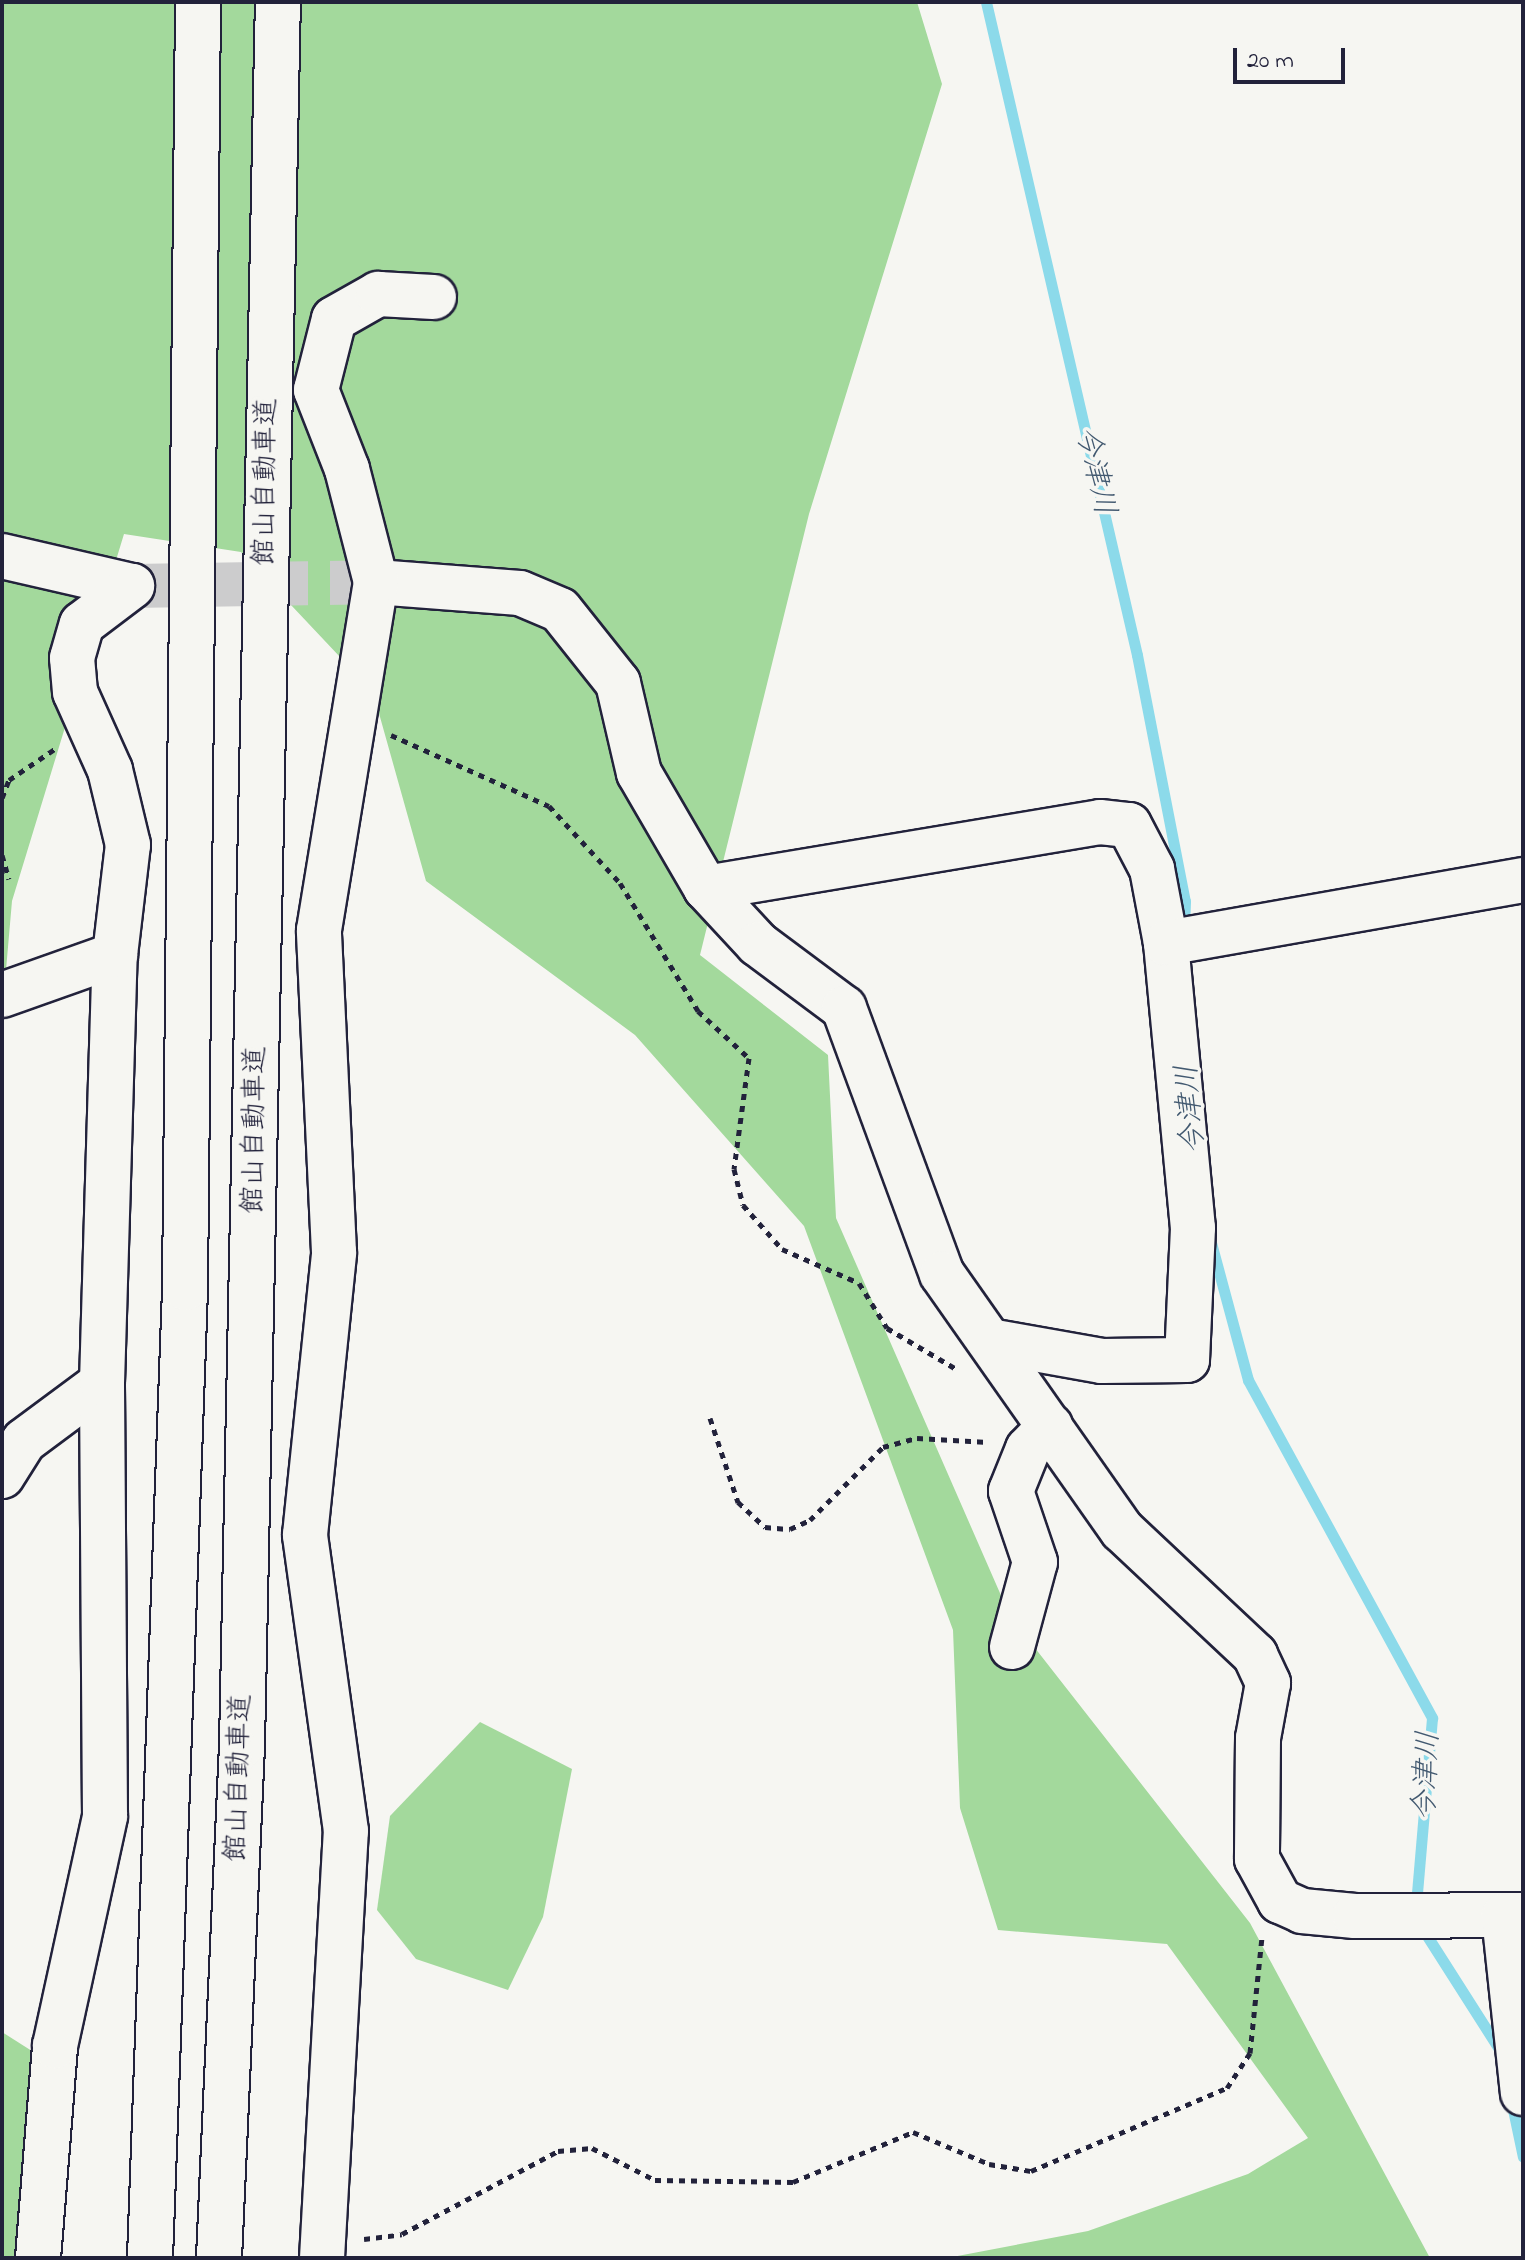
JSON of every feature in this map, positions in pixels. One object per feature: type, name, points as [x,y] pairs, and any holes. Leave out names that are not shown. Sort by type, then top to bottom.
[{"type":"main road","points":[[150,2258],[185,1288],[198,2]]},
{"type":"main road","name":"館山自動車道","points":[[219,2258],[245,1634],[278,2]]},
{"type":"main road","points":[[322,2251],[346,1831],[305,1535],[334,1252],[319,930],[376,582],[347,469],[316,390],[324,345],[334,319],[378,294],[434,297]]},
{"type":"main road","points":[[2,556],[132,586],[82,624],[72,658],[75,692],[93,731],[128,845],[115,955],[102,1383],[105,1816],[55,2046],[38,2258]]},
{"type":"main road","points":[[376,582],[465,585],[520,593],[560,610],[618,683],[639,773],[706,888],[758,944],[844,1008],[942,1274],[995,1342],[1039,1438],[1122,1530],[1255,1655],[1268,1683],[1258,1738],[1257,1859],[1280,1901],[1302,1911],[1514,1916],[1523,2093]]},
{"type":"main road","points":[[706,888],[1100,822],[1129,825],[1152,869],[1166,943],[1193,1228],[1187,1360],[1102,1361],[995,1342]]},
{"type":"main road","points":[[1166,943],[1523,880]]},
{"type":"main road","points":[[2,995],[115,955]]},
{"type":"main road","points":[[2,1476],[24,1441],[102,1383]]},
{"type":"main road","points":[[1012,1647],[1035,1562],[1011,1491],[1039,1438]]},
{"type":"path","points":[[354,718],[549,806],[620,883],[698,1011],[749,1058],[734,1169],[743,1205],[782,1249],[859,1283],[887,1328],[937,1364],[963,1372]]},
{"type":"path","points":[[2,798],[9,780],[39,756],[93,731]]},
{"type":"path","points":[[2,855],[9,879]]},
{"type":"path","points":[[710,1418],[738,1502],[765,1527],[790,1529],[810,1520],[883,1447],[964,1437],[1039,1438]]},
{"type":"path","points":[[322,2251],[402,2234],[558,2151],[592,2148],[655,2180],[793,2182],[913,2132],[989,2164],[1031,2171],[1227,2088],[1250,2053],[1268,1880]]},
{"type":"green space","points":[[2,2],[917,2],[942,84],[809,514],[700,955],[828,1055],[836,1218],[1010,1616],[1250,1923],[1430,2258],[947,2258],[1088,2231],[1248,2174],[1308,2138],[1167,1944],[998,1930],[960,1808],[953,1630],[804,1226],[635,1035],[426,881],[373,692],[241,552],[124,534],[12,901],[2,1016]]},
{"type":"green space","points":[[480,1722],[572,1769],[543,1917],[508,1990],[416,1959],[377,1910],[390,1816]]},
{"type":"green space","points":[[2,2032],[76,2079],[33,2258],[2,2258]]},
{"type":"waterway","name":"今津川","points":[[986,2],[1137,655],[1185,901],[1184,932]]},
{"type":"waterway","name":"今津川","points":[[1210,1239],[1248,1380],[1432,1718],[1416,1905]]},
{"type":"waterway","name":"今津川","points":[[1422,1928],[1501,2052]]},
{"type":"waterway","name":"今津川","points":[[1511,2100],[1523,2157]]},
{"type":"tunnel","points":[[132,586],[376,582]]}]
